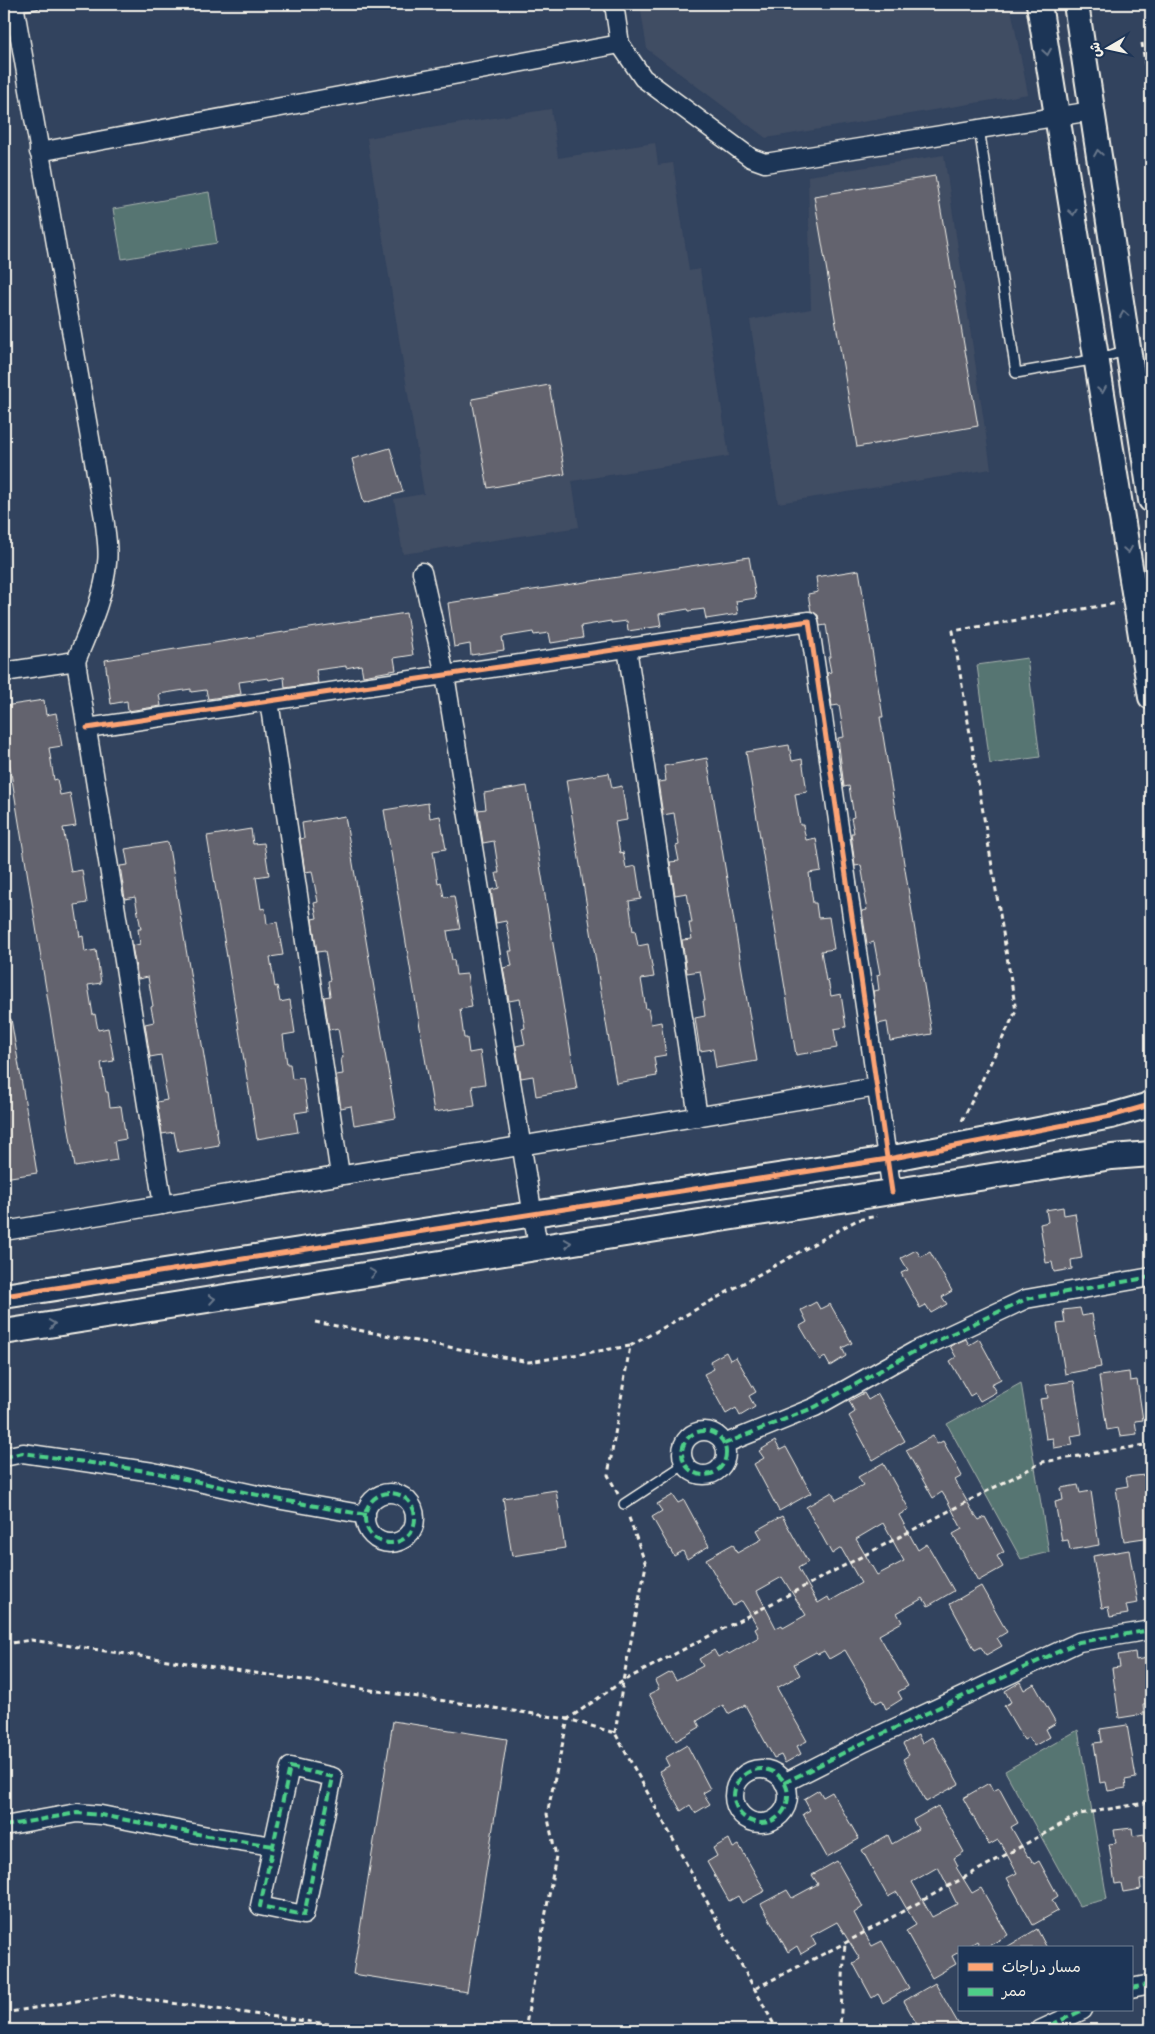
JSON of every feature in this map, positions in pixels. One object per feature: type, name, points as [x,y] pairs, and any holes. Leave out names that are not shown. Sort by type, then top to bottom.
[{"type":"street","points":[[614,4],[620,44],[643,78],[751,158],[765,163],[1092,111]]},
{"type":"street","points":[[1039,4],[1151,697]]},
{"type":"street","points":[[1076,4],[1130,350],[1151,500]]},
{"type":"street","points":[[14,5],[105,524],[108,561],[103,586],[92,622],[76,661],[163,1205]]},
{"type":"street","points":[[39,152],[620,44]]},
{"type":"street","points":[[422,572],[445,675],[538,1247]]},
{"type":"street","points":[[87,728],[809,621],[888,1159],[889,1203]]},
{"type":"street","points":[[627,648],[698,1117]]},
{"type":"street","points":[[4,672],[76,661]]},
{"type":"street","points":[[269,701],[340,1176]]},
{"type":"street","points":[[4,1231],[877,1087]]},
{"type":"street","points":[[4,1296],[888,1159],[1111,1116],[1146,1106],[1151,1102]]},
{"type":"street","points":[[4,1332],[538,1247],[889,1203],[1112,1157],[1151,1154]]},
{"type":"street","points":[[724,1444],[815,1407],[915,1351],[1026,1300],[1151,1277]]},
{"type":"street","points":[[710,1432],[716,1434],[724,1444],[726,1458],[720,1469],[715,1473],[708,1475],[694,1474],[685,1464],[683,1449],[685,1442],[690,1436],[697,1433],[710,1432]]},
{"type":"street","points":[[4,1456],[23,1453],[153,1472],[276,1499],[366,1515]]},
{"type":"street","points":[[784,1783],[865,1742],[1079,1642],[1151,1630]]},
{"type":"street","points":[[290,1768],[333,1777],[304,1916],[260,1906],[273,1846],[290,1768]]},
{"type":"street","points":[[4,1826],[77,1813],[101,1815],[208,1836],[273,1846]]},
{"type":"street","points":[[1132,1988],[1151,1984]]},
{"type":"street","points":[[1040,2030],[1079,2012]]},
{"type":"lane","points":[[14,5],[35,4]]},
{"type":"lane","points":[[979,128],[1016,373],[1097,359],[1130,350]]},
{"type":"lane","points":[[624,1504],[685,1464]]},
{"type":"path","points":[[1142,43],[1151,102]]},
{"type":"path","points":[[962,1120],[1016,1011],[953,631],[1136,600]]},
{"type":"path","points":[[315,1322],[529,1362],[630,1346],[889,1203]]},
{"type":"path","points":[[630,1346],[608,1475],[624,1504],[646,1565],[623,1680],[615,1733],[778,2030]]},
{"type":"path","points":[[525,2030],[556,1856],[547,1814],[568,1719],[623,1680],[1043,1462],[1151,1444]]},
{"type":"path","points":[[4,1644],[31,1640],[568,1719],[615,1733]]},
{"type":"path","points":[[756,1988],[845,1943],[1080,1814],[1151,1802]]},
{"type":"path","points":[[837,2030],[840,2028],[845,1943]]},
{"type":"path","points":[[4,2013],[112,1994],[372,2030]]},
{"type":"shaded area","points":[[640,4],[1010,4],[1028,94],[766,138],[647,49]]},
{"type":"shaded area","points":[[551,109],[558,158],[655,143],[658,165],[673,163],[689,271],[700,269],[729,456],[572,481],[579,527],[403,554],[394,499],[424,494],[367,138]]},
{"type":"shaded area","points":[[944,155],[991,469],[778,503],[750,320],[811,309],[808,176]]},
{"type":"green space","points":[[209,192],[217,243],[122,259],[113,209]]},
{"type":"green space","points":[[1027,658],[1040,757],[990,764],[977,665]]},
{"type":"green space","points":[[1021,1383],[1049,1552],[1021,1559],[947,1424]]},
{"type":"green space","points":[[1078,1730],[1107,1899],[1079,1906],[1005,1771]]},
{"type":"building","points":[[935,176],[978,426],[857,447],[814,196]]},
{"type":"building","points":[[549,385],[565,474],[488,488],[472,399]]},
{"type":"building","points":[[390,448],[403,492],[364,503],[352,459]]},
{"type":"building","points":[[749,557],[756,598],[736,601],[738,614],[706,619],[704,609],[689,611],[688,609],[659,614],[661,626],[628,631],[627,621],[611,623],[611,621],[581,626],[583,638],[551,643],[549,633],[534,635],[533,632],[502,637],[504,650],[471,655],[470,644],[454,647],[448,603]]},
{"type":"building","points":[[859,570],[883,717],[880,717],[932,1034],[890,1041],[887,1022],[878,1024],[873,991],[879,990],[877,975],[880,974],[874,942],[867,944],[862,911],[867,910],[864,895],[866,894],[861,865],[855,866],[851,833],[854,833],[851,818],[854,817],[849,786],[844,787],[838,738],[844,737],[839,705],[832,706],[827,673],[831,672],[828,657],[831,657],[826,625],[820,626],[818,615],[811,611],[808,594],[818,592],[816,577]]},
{"type":"building","points":[[406,613],[413,655],[394,658],[396,670],[363,676],[361,665],[346,668],[346,666],[316,670],[318,683],[285,688],[284,677],[269,680],[268,678],[239,682],[241,694],[208,699],[206,690],[191,692],[191,689],[159,694],[161,706],[128,711],[127,701],[111,704],[105,660]]},
{"type":"building","points":[[44,700],[46,715],[56,713],[62,746],[49,748],[54,780],[57,779],[60,795],[70,793],[76,826],[63,828],[71,872],[82,870],[87,903],[75,905],[80,937],[83,936],[85,952],[96,950],[101,983],[88,985],[93,1015],[95,1014],[98,1030],[108,1028],[114,1061],[101,1063],[106,1092],[108,1092],[110,1107],[121,1106],[126,1139],[114,1141],[117,1160],[75,1167],[4,730],[4,706]]},
{"type":"building","points":[[789,745],[792,761],[802,759],[807,792],[795,794],[800,825],[803,825],[806,840],[816,838],[821,871],[809,873],[813,903],[816,903],[818,918],[829,917],[834,949],[821,951],[826,981],[828,980],[831,996],[841,994],[846,1027],[834,1029],[837,1048],[796,1055],[746,752]]},
{"type":"building","points":[[707,758],[757,1061],[716,1068],[713,1049],[700,1051],[695,1018],[705,1016],[703,1001],[705,1001],[700,971],[687,973],[682,940],[692,939],[689,923],[692,923],[687,893],[675,895],[670,862],[679,861],[676,846],[679,845],[674,813],[663,815],[658,782],[666,781],[664,766]]},
{"type":"building","points":[[609,773],[612,788],[622,786],[627,820],[615,822],[620,853],[623,852],[626,868],[636,866],[641,899],[629,901],[633,931],[635,930],[638,946],[648,944],[654,977],[641,979],[646,1009],[648,1008],[651,1024],[661,1022],[666,1055],[654,1057],[657,1076],[616,1083],[566,780]]},
{"type":"building","points":[[527,786],[577,1089],[536,1096],[533,1076],[521,1078],[516,1046],[525,1044],[522,1029],[525,1028],[520,999],[509,1001],[503,968],[512,966],[509,951],[512,951],[506,921],[496,923],[491,890],[499,888],[496,873],[499,873],[494,841],[483,843],[478,810],[486,809],[484,793]]},
{"type":"building","points":[[428,803],[430,818],[440,816],[446,849],[433,851],[438,883],[441,882],[444,897],[454,896],[460,929],[447,931],[452,960],[454,960],[456,975],[467,974],[472,1007],[460,1009],[464,1038],[467,1038],[469,1053],[480,1051],[485,1084],[472,1086],[475,1106],[434,1112],[384,810]]},
{"type":"building","points":[[345,816],[396,1118],[354,1125],[351,1106],[341,1108],[336,1075],[343,1074],[341,1058],[343,1058],[338,1028],[329,1030],[324,997],[330,996],[328,981],[330,980],[325,951],[317,952],[312,919],[317,918],[314,903],[318,902],[312,871],[305,872],[300,839],[304,838],[302,823]]},
{"type":"building","points":[[251,829],[253,844],[264,843],[269,875],[256,877],[261,909],[265,908],[267,924],[277,922],[283,955],[270,957],[275,987],[277,986],[280,1002],[290,1000],[295,1033],[283,1035],[287,1064],[290,1064],[292,1079],[303,1078],[308,1111],[295,1113],[298,1132],[257,1139],[207,836]]},
{"type":"building","points":[[168,842],[219,1145],[178,1152],[174,1132],[162,1134],[157,1102],[167,1100],[164,1085],[166,1084],[161,1055],[150,1057],[145,1024],[154,1022],[151,1007],[153,1006],[148,977],[138,979],[132,946],[140,944],[138,929],[141,929],[135,897],[125,899],[120,866],[128,865],[125,849]]},
{"type":"building","points":[[4,1019],[11,1019],[37,1173],[4,1178]]},
{"type":"building","points":[[1063,1207],[1064,1215],[1075,1213],[1082,1258],[1071,1260],[1072,1269],[1054,1272],[1052,1262],[1046,1263],[1040,1224],[1048,1222],[1046,1210]]},
{"type":"building","points":[[916,1250],[921,1257],[930,1252],[952,1291],[942,1297],[947,1304],[931,1313],[926,1305],[920,1308],[901,1273],[908,1270],[901,1258]]},
{"type":"building","points":[[816,1302],[820,1309],[830,1304],[852,1343],[842,1348],[846,1356],[830,1366],[825,1357],[820,1360],[800,1326],[807,1322],[801,1310]]},
{"type":"building","points":[[1080,1308],[1082,1316],[1092,1314],[1101,1367],[1065,1374],[1057,1324],[1065,1323],[1063,1310]]},
{"type":"building","points":[[966,1339],[969,1345],[979,1339],[1001,1379],[991,1384],[996,1392],[980,1401],[975,1393],[970,1396],[950,1361],[956,1357],[950,1346]]},
{"type":"building","points":[[726,1352],[730,1360],[736,1357],[756,1392],[749,1396],[755,1407],[740,1416],[736,1408],[726,1414],[704,1374],[714,1369],[710,1361]]},
{"type":"building","points":[[1129,1372],[1130,1381],[1137,1380],[1143,1420],[1135,1421],[1137,1434],[1120,1436],[1118,1428],[1107,1430],[1099,1376]]},
{"type":"building","points":[[1074,1381],[1082,1434],[1071,1436],[1073,1445],[1054,1448],[1053,1438],[1046,1439],[1040,1399],[1048,1398],[1046,1385]]},
{"type":"building","points":[[864,1393],[868,1400],[878,1394],[905,1441],[873,1460],[849,1416],[855,1412],[849,1401]]},
{"type":"building","points":[[933,1436],[937,1444],[943,1441],[962,1476],[955,1480],[979,1520],[985,1517],[1004,1552],[997,1556],[1003,1567],[978,1581],[953,1534],[962,1529],[947,1500],[942,1492],[933,1498],[906,1450]]},
{"type":"building","points":[[775,1441],[780,1450],[786,1447],[811,1493],[779,1511],[754,1464],[764,1458],[759,1451]]},
{"type":"building","points":[[883,1463],[909,1509],[899,1515],[918,1550],[927,1544],[954,1591],[928,1606],[923,1598],[897,1613],[902,1622],[879,1635],[908,1686],[898,1692],[902,1699],[886,1709],[882,1700],[876,1703],[845,1650],[829,1659],[824,1651],[818,1654],[816,1652],[794,1664],[800,1675],[777,1688],[807,1741],[797,1746],[801,1754],[785,1763],[781,1755],[774,1758],[745,1705],[728,1714],[723,1705],[697,1721],[700,1727],[676,1741],[649,1694],[659,1689],[655,1681],[671,1672],[676,1680],[703,1666],[699,1659],[714,1650],[718,1657],[727,1652],[729,1654],[759,1637],[755,1629],[758,1627],[742,1601],[733,1606],[706,1559],[733,1544],[737,1553],[762,1539],[757,1530],[782,1516],[808,1562],[798,1568],[818,1603],[828,1597],[830,1601],[861,1583],[841,1548],[832,1554],[806,1507],[832,1492],[836,1500],[863,1485],[858,1477]],"holes":[[[883,1523],[904,1561],[877,1575],[856,1539]],[[782,1577],[806,1615],[783,1628],[782,1625],[776,1628],[757,1591]]]},
{"type":"building","points":[[1145,1475],[1146,1484],[1151,1484],[1151,1537],[1124,1541],[1116,1488],[1128,1486],[1126,1477]]},
{"type":"building","points":[[1078,1485],[1080,1493],[1091,1491],[1099,1545],[1070,1550],[1068,1540],[1062,1541],[1055,1502],[1063,1500],[1061,1488]]},
{"type":"building","points":[[556,1490],[565,1548],[512,1556],[503,1498]]},
{"type":"building","points":[[673,1495],[678,1503],[684,1500],[709,1546],[687,1559],[683,1551],[674,1556],[652,1517],[662,1511],[657,1504]]},
{"type":"building","points":[[1129,1550],[1138,1603],[1126,1605],[1128,1614],[1110,1617],[1108,1607],[1102,1608],[1093,1556]]},
{"type":"building","points":[[981,1586],[1007,1632],[997,1638],[1002,1646],[986,1655],[981,1647],[975,1650],[950,1604]]},
{"type":"building","points":[[1135,1652],[1136,1660],[1147,1658],[1151,1685],[1151,1704],[1143,1705],[1144,1714],[1119,1718],[1112,1668],[1120,1667],[1118,1655]]},
{"type":"building","points":[[1020,1682],[1024,1690],[1034,1684],[1056,1723],[1046,1729],[1050,1737],[1034,1746],[1029,1737],[1024,1740],[1004,1706],[1011,1702],[1005,1691]]},
{"type":"building","points":[[393,1721],[507,1739],[467,1992],[353,1974]]},
{"type":"building","points":[[1127,1725],[1136,1778],[1125,1780],[1126,1788],[1108,1791],[1106,1782],[1100,1783],[1094,1743],[1102,1742],[1100,1729]]},
{"type":"building","points":[[918,1735],[922,1743],[932,1737],[959,1784],[926,1802],[903,1759],[909,1755],[903,1744]]},
{"type":"building","points":[[687,1745],[710,1789],[703,1793],[710,1804],[695,1813],[690,1805],[681,1811],[659,1771],[669,1766],[665,1758]]},
{"type":"building","points":[[989,1783],[993,1791],[999,1788],[1018,1823],[1011,1827],[1028,1857],[1034,1864],[1039,1861],[1058,1896],[1052,1900],[1058,1911],[1033,1925],[1007,1878],[1017,1873],[1003,1847],[998,1840],[989,1845],[963,1798]]},
{"type":"building","points":[[819,1790],[823,1797],[832,1792],[859,1839],[827,1857],[803,1814],[810,1810],[804,1799]]},
{"type":"building","points":[[938,1806],[964,1852],[954,1858],[958,1866],[956,1867],[972,1893],[981,1888],[1008,1935],[989,1946],[980,1946],[977,1941],[969,1946],[958,1946],[958,1953],[952,1956],[956,1964],[932,1978],[906,1931],[916,1925],[897,1892],[888,1897],[862,1850],[888,1835],[892,1844],[918,1829],[913,1820]],"holes":[[[938,1867],[957,1904],[932,1917],[912,1882]]]},
{"type":"building","points":[[1132,1828],[1133,1836],[1144,1834],[1151,1879],[1140,1880],[1141,1889],[1123,1892],[1121,1883],[1115,1884],[1109,1844],[1116,1843],[1114,1830]]},
{"type":"building","points":[[729,1839],[733,1848],[739,1845],[765,1891],[742,1903],[738,1896],[729,1901],[707,1862],[717,1856],[713,1848]]},
{"type":"building","points":[[837,1861],[863,1907],[854,1913],[864,1932],[872,1946],[882,1941],[909,1988],[883,2003],[878,1994],[872,1998],[853,1963],[860,1959],[837,1922],[811,1936],[816,1945],[801,1954],[797,1946],[788,1952],[761,1904],[787,1890],[792,1898],[818,1884],[812,1875]]},
{"type":"building","points":[[1037,1929],[1046,1946],[1008,1946]]},
{"type":"building","points":[[935,1983],[962,2030],[933,2030],[930,2025],[920,2030],[904,2001]]},
{"type":"marked path","points":[[724,1444],[815,1407],[915,1351],[1026,1299],[1151,1277]]},
{"type":"marked path","points":[[700,1431],[708,1431],[720,1437],[726,1453],[720,1469],[708,1475],[700,1475],[688,1469],[682,1457],[682,1449],[688,1437],[700,1431]]},
{"type":"marked path","points":[[4,1457],[23,1453],[153,1472],[276,1499],[366,1515]]},
{"type":"marked path","points":[[390,1493],[400,1495],[408,1500],[413,1508],[415,1518],[413,1528],[408,1536],[400,1541],[390,1543],[380,1541],[372,1536],[367,1528],[365,1518],[367,1508],[372,1500],[380,1495],[390,1493]]},
{"type":"marked path","points":[[784,1783],[865,1742],[1079,1642],[1151,1630]]},
{"type":"marked path","points":[[290,1767],[333,1777],[304,1915],[260,1906],[290,1767]]},
{"type":"marked path","points":[[761,1769],[771,1771],[780,1777],[786,1786],[788,1796],[786,1806],[780,1815],[771,1821],[761,1823],[751,1821],[742,1815],[736,1806],[734,1796],[736,1786],[742,1777],[751,1771],[761,1769]]},
{"type":"marked path","points":[[4,1826],[77,1813],[101,1815],[208,1836],[273,1846]]},
{"type":"marked path","points":[[1132,1988],[1151,1984]]},
{"type":"marked path","points":[[1040,2030],[1079,2012]]},
{"type":"cycle path","points":[[87,728],[809,621],[892,1192]]},
{"type":"cycle path","points":[[4,1296],[888,1159],[1111,1116],[1151,1103]]}]
